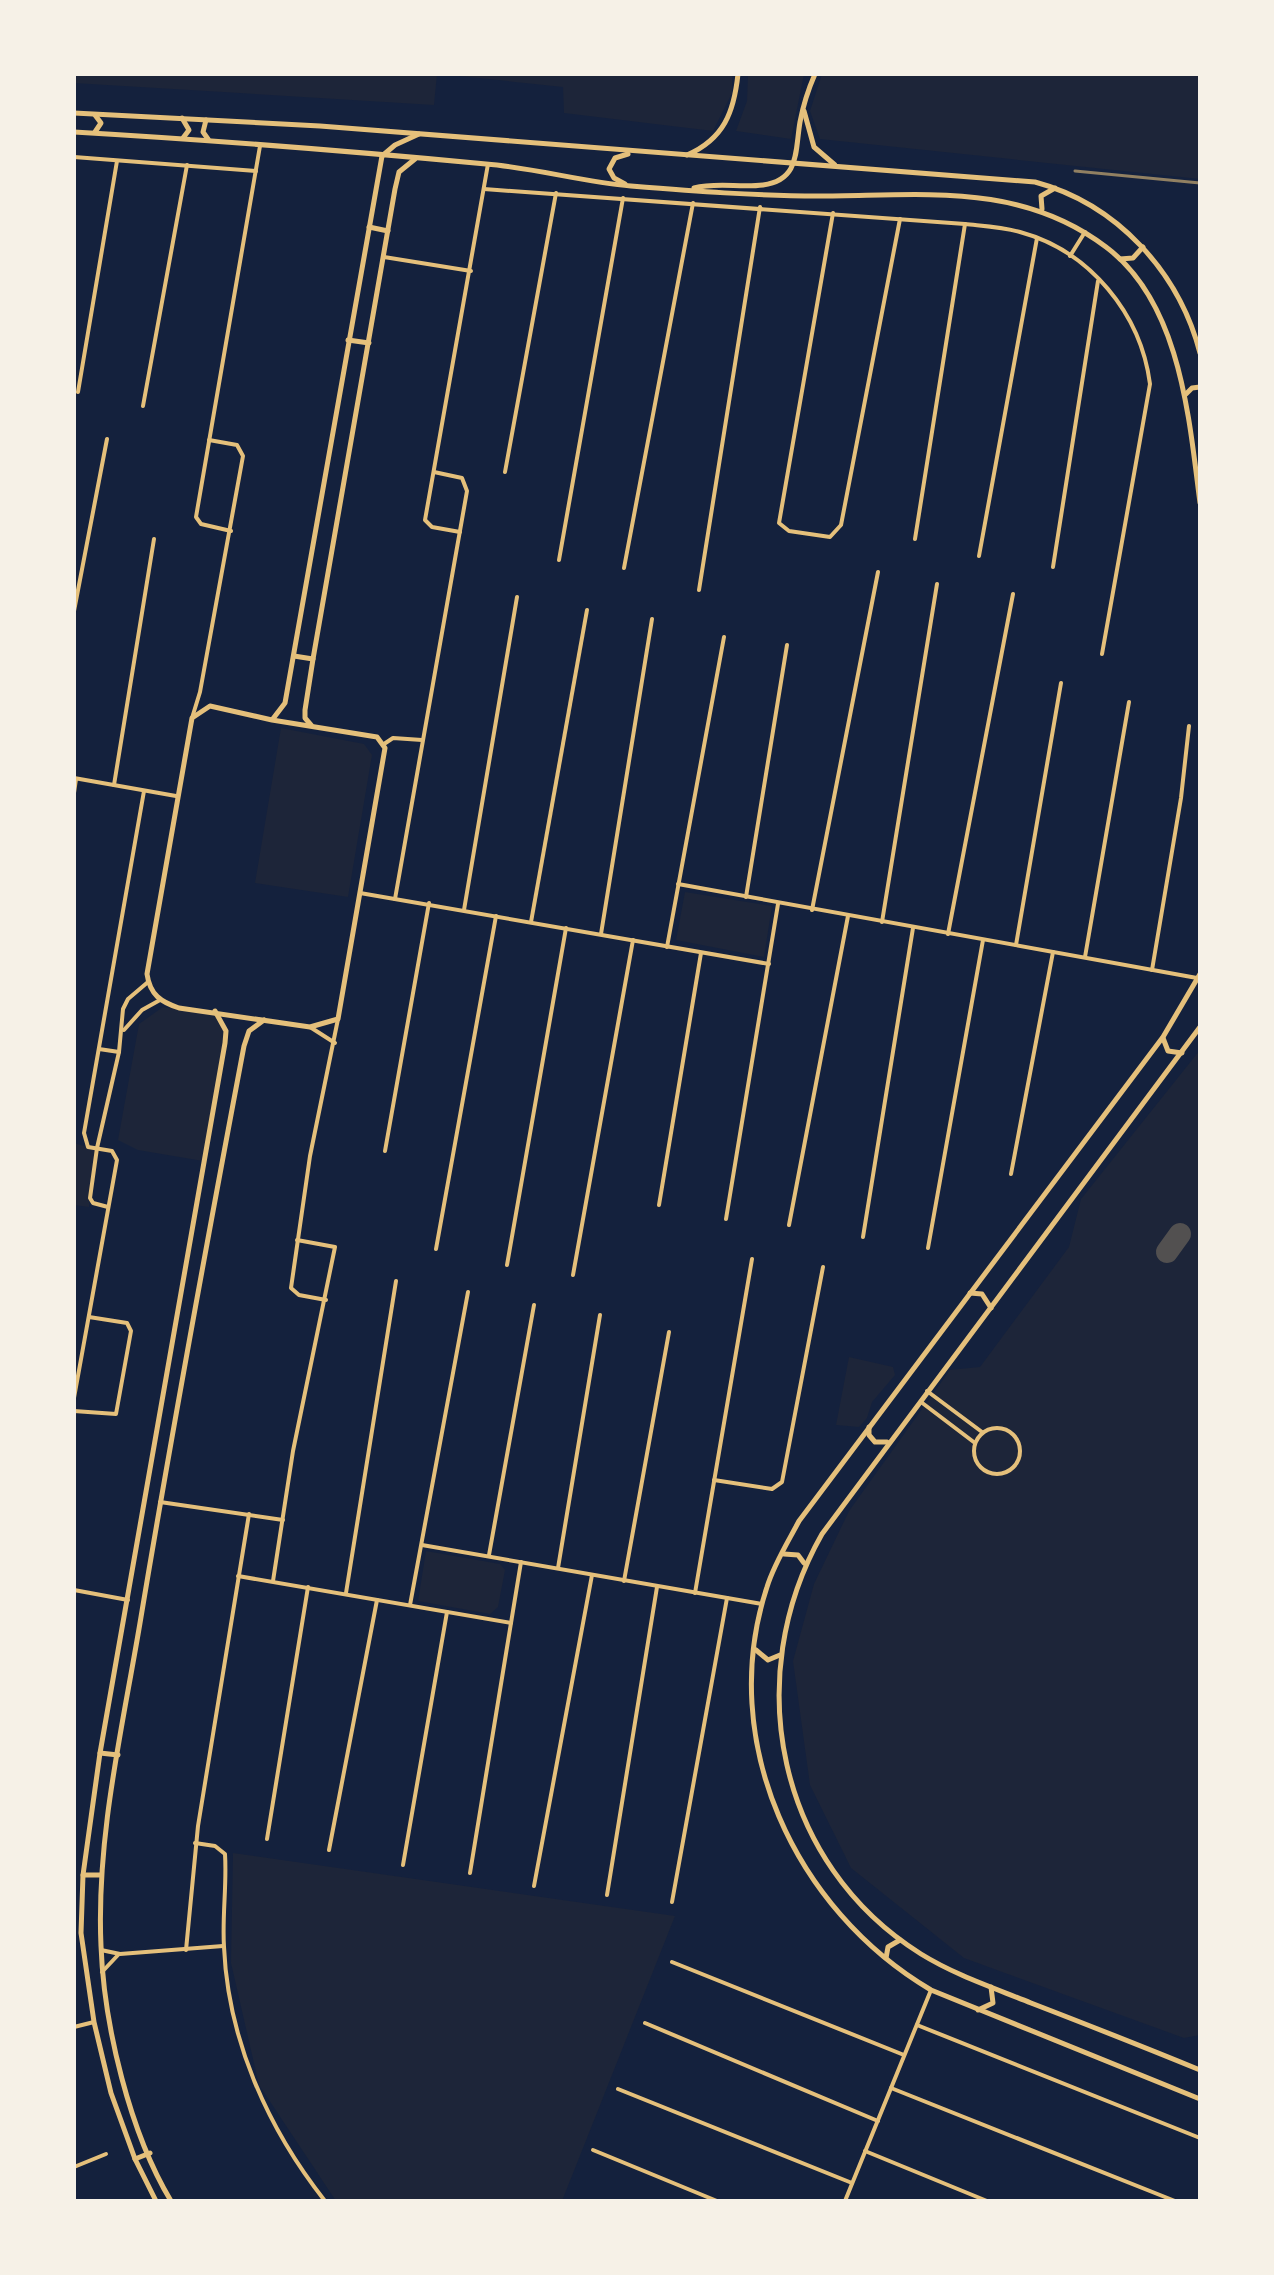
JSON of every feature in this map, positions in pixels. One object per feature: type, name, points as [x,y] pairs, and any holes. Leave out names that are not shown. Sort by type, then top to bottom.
[{"type":"main road","points":[[686,156],[706,147],[723,128],[733,105],[738,74]]},
{"type":"main road","points":[[689,189],[723,184],[767,185],[787,176],[795,164],[804,106],[815,74]]},
{"type":"main road","points":[[804,106],[814,147],[838,166]]},
{"type":"main road","points":[[74,113],[207,119],[1017,179],[1056,188],[1098,210],[1143,247],[1167,277],[1186,310],[1200,353]]},
{"type":"main road","points":[[94,114],[101,123],[94,133]]},
{"type":"main road","points":[[178,138],[189,130],[182,118]]},
{"type":"main road","points":[[207,119],[203,132],[209,140]]},
{"type":"main road","points":[[74,132],[209,140],[488,164],[628,186],[799,196],[942,195],[1004,200],[1043,211],[1085,232],[1119,259],[1162,320],[1186,394],[1200,503]]},
{"type":"main road","points":[[272,720],[285,703],[382,156],[395,145],[420,134]]},
{"type":"main road","points":[[628,186],[614,178],[609,169],[615,158],[637,153]]},
{"type":"main road","points":[[312,726],[305,718],[305,710],[397,177],[415,159]]},
{"type":"main road","points":[[1043,211],[1041,196],[1056,188]]},
{"type":"main road","points":[[369,227],[388,231]]},
{"type":"main road","points":[[1119,259],[1133,258],[1143,247]]},
{"type":"main road","points":[[348,340],[369,343]]},
{"type":"main road","points":[[1186,394],[1192,388],[1200,387]]},
{"type":"main road","points":[[294,656],[313,659]]},
{"type":"main road","points":[[210,706],[272,720],[377,737],[384,744],[386,755],[338,1019],[310,1027],[214,1010],[179,1008],[160,1000],[148,982],[176,796],[192,718],[210,706]]},
{"type":"main road","points":[[1199,976],[1163,1037],[815,1498],[781,1555],[762,1604],[753,1678],[757,1734],[775,1813],[803,1866],[825,1895],[886,1960],[931,1990],[1200,2099]]},
{"type":"main road","points":[[156,2201],[135,2159],[108,2084],[94,2022],[81,1933],[83,1875],[100,1753],[225,1043],[226,1031],[214,1010]]},
{"type":"main road","points":[[171,2201],[150,2153],[119,2060],[102,1972],[101,1875],[160,1502],[246,1039],[249,1031],[265,1019]]},
{"type":"main road","points":[[1200,1027],[839,1508],[805,1564],[780,1654],[778,1711],[783,1747],[809,1829],[845,1887],[901,1940],[939,1964],[991,1987],[1200,2070]]},
{"type":"main road","points":[[1163,1037],[1168,1051],[1182,1053]]},
{"type":"main road","points":[[969,1293],[982,1294],[991,1309]]},
{"type":"main road","points":[[160,1415],[175,1417]]},
{"type":"main road","points":[[870,1426],[869,1435],[875,1442],[888,1442]]},
{"type":"main road","points":[[781,1555],[793,1553],[805,1564]]},
{"type":"main road","points":[[756,1649],[768,1660],[780,1654]]},
{"type":"main road","points":[[100,1753],[118,1755]]},
{"type":"main road","points":[[83,1875],[101,1875]]},
{"type":"main road","points":[[886,1960],[888,1947],[901,1940]]},
{"type":"main road","points":[[977,2010],[993,2003],[991,1987]]},
{"type":"main road","points":[[135,2159],[150,2153]]},
{"type":"street","points":[[231,531],[201,524],[196,517],[260,146]]},
{"type":"street","points":[[74,157],[256,171]]},
{"type":"street","points":[[78,392],[117,161]]},
{"type":"street","points":[[460,532],[432,527],[425,520],[488,164]]},
{"type":"street","points":[[143,406],[187,165]]},
{"type":"street","points":[[484,189],[965,224],[1037,238],[1070,256],[1116,297],[1136,327],[1150,384],[1146,427],[1102,654]]},
{"type":"street","points":[[505,472],[556,193]]},
{"type":"street","points":[[559,560],[623,198]]},
{"type":"street","points":[[624,568],[693,203]]},
{"type":"street","points":[[699,590],[760,207]]},
{"type":"street","points":[[833,213],[780,517],[781,526],[789,531],[830,537],[841,525],[900,219]]},
{"type":"street","points":[[915,539],[965,224]]},
{"type":"street","points":[[1070,256],[1085,232]]},
{"type":"street","points":[[979,556],[1037,238]]},
{"type":"street","points":[[384,257],[471,271]]},
{"type":"street","points":[[1053,567],[1098,281]]},
{"type":"street","points":[[74,611],[107,439]]},
{"type":"street","points":[[192,718],[200,692],[231,531],[242,452],[237,445],[209,440]]},
{"type":"street","points":[[395,899],[466,485],[462,478],[434,472]]},
{"type":"street","points":[[114,785],[154,539]]},
{"type":"street","points":[[812,910],[878,572]]},
{"type":"street","points":[[882,922],[937,584]]},
{"type":"street","points":[[948,934],[1013,594]]},
{"type":"street","points":[[464,910],[517,597]]},
{"type":"street","points":[[531,922],[587,610]]},
{"type":"street","points":[[601,934],[652,619]]},
{"type":"street","points":[[667,947],[724,637]]},
{"type":"street","points":[[746,897],[787,645]]},
{"type":"street","points":[[1016,945],[1061,683]]},
{"type":"street","points":[[200,692],[210,706]]},
{"type":"street","points":[[1085,957],[1129,702]]},
{"type":"street","points":[[1152,970],[1181,798],[1189,726]]},
{"type":"street","points":[[384,744],[393,738],[422,740]]},
{"type":"street","points":[[74,793],[75,778],[176,796]]},
{"type":"street","points":[[74,1398],[116,1156],[112,1151],[85,1144],[84,1133],[144,791]]},
{"type":"street","points":[[678,884],[913,928],[1199,976]]},
{"type":"street","points":[[360,893],[769,964]]},
{"type":"street","points":[[385,1151],[429,903]]},
{"type":"street","points":[[726,1219],[778,904]]},
{"type":"street","points":[[436,1249],[496,916]]},
{"type":"street","points":[[789,1225],[848,916]]},
{"type":"street","points":[[507,1265],[566,928]]},
{"type":"street","points":[[863,1237],[913,928]]},
{"type":"street","points":[[573,1275],[633,940]]},
{"type":"street","points":[[928,1248],[983,940]]},
{"type":"street","points":[[1011,1174],[1053,952]]},
{"type":"street","points":[[659,1205],[701,953]]},
{"type":"street","points":[[108,1207],[90,1198],[94,1148],[119,1052],[123,1009],[128,999],[148,982]]},
{"type":"street","points":[[122,1032],[142,1010],[160,1000]]},
{"type":"street","points":[[326,1300],[292,1291],[310,1156],[338,1019]]},
{"type":"street","points":[[310,1027],[335,1043]]},
{"type":"street","points":[[99,1049],[119,1052]]},
{"type":"street","points":[[273,1581],[293,1451],[335,1247],[297,1240]]},
{"type":"street","points":[[695,1593],[752,1259]]},
{"type":"street","points":[[714,1480],[772,1489],[782,1482],[823,1267]]},
{"type":"street","points":[[346,1593],[396,1281]]},
{"type":"street","points":[[410,1605],[468,1292]]},
{"type":"street","points":[[489,1555],[534,1305]]},
{"type":"street","points":[[558,1568],[600,1315]]},
{"type":"street","points":[[74,1411],[116,1414],[130,1341],[127,1323],[89,1317]]},
{"type":"street","points":[[624,1581],[669,1332]]},
{"type":"street","points":[[927,1391],[982,1432]]},
{"type":"street","points":[[919,1401],[975,1443]]},
{"type":"street","points":[[996,1427],[1010,1432],[1019,1444],[1015,1465],[1003,1473],[988,1472],[977,1463],[975,1443],[982,1432],[996,1427]]},
{"type":"street","points":[[160,1502],[283,1520]]},
{"type":"street","points":[[186,1950],[195,1843],[249,1514]]},
{"type":"street","points":[[422,1545],[762,1604]]},
{"type":"street","points":[[470,1873],[521,1562]]},
{"type":"street","points":[[534,1886],[592,1575]]},
{"type":"street","points":[[238,1576],[511,1623]]},
{"type":"street","points":[[267,1839],[308,1587]]},
{"type":"street","points":[[607,1895],[657,1587]]},
{"type":"street","points":[[74,1590],[128,1600]]},
{"type":"street","points":[[672,1902],[727,1598]]},
{"type":"street","points":[[329,1850],[377,1600]]},
{"type":"street","points":[[403,1865],[447,1612]]},
{"type":"street","points":[[195,1843],[215,1846],[225,1854],[223,1946],[234,2012],[262,2101],[294,2157],[325,2201]]},
{"type":"street","points":[[101,1950],[120,1954],[223,1946]]},
{"type":"street","points":[[102,1972],[108,1962],[120,1954]]},
{"type":"street","points":[[672,1962],[904,2055]]},
{"type":"street","points":[[845,2201],[931,1990]]},
{"type":"street","points":[[74,2027],[94,2022]]},
{"type":"street","points":[[645,2023],[878,2121]]},
{"type":"street","points":[[917,2025],[1200,2138]]},
{"type":"street","points":[[891,2088],[1175,2201]]},
{"type":"street","points":[[618,2089],[852,2183]]},
{"type":"street","points":[[593,2150],[717,2201]]},
{"type":"street","points":[[865,2151],[987,2201]]},
{"type":"street","points":[[74,2167],[106,2154]]},
{"type":"shaded area","points":[[74,74],[437,74],[434,105],[74,83]]},
{"type":"shaded area","points":[[732,74],[732,93],[713,131],[564,113],[563,87],[450,75]]},
{"type":"shaded area","points":[[748,74],[804,74],[791,139],[736,131],[747,101]]},
{"type":"shaded area","points":[[822,74],[1200,74],[1200,179],[820,139],[810,111]]},
{"type":"shaded area","points":[[281,728],[364,744],[372,755],[348,897],[255,883]]},
{"type":"shaded area","points":[[685,892],[772,906],[764,957],[676,940]]},
{"type":"shaded area","points":[[163,1007],[216,1016],[228,1032],[203,1161],[138,1150],[118,1140],[139,1024]]},
{"type":"shaded area","points":[[1200,1050],[1200,2035],[1184,2038],[964,1958],[851,1868],[810,1785],[793,1661],[814,1584],[849,1511],[950,1370],[980,1367],[1069,1247],[1081,1199]]},
{"type":"shaded area","points":[[74,1143],[95,1149],[89,1207],[74,1205]]},
{"type":"shaded area","points":[[849,1357],[893,1367],[895,1375],[872,1402],[867,1418],[859,1427],[836,1425]]},
{"type":"shaded area","points":[[426,1551],[500,1564],[505,1570],[498,1607],[490,1614],[418,1601]]},
{"type":"shaded area","points":[[233,1853],[675,1916],[562,2201],[336,2201],[259,2085],[231,1963]]},
{"type":"taxiway","points":[[1167,1252],[1180,1234]]},
{"type":"railway","points":[[1075,171],[1200,183]]}]
